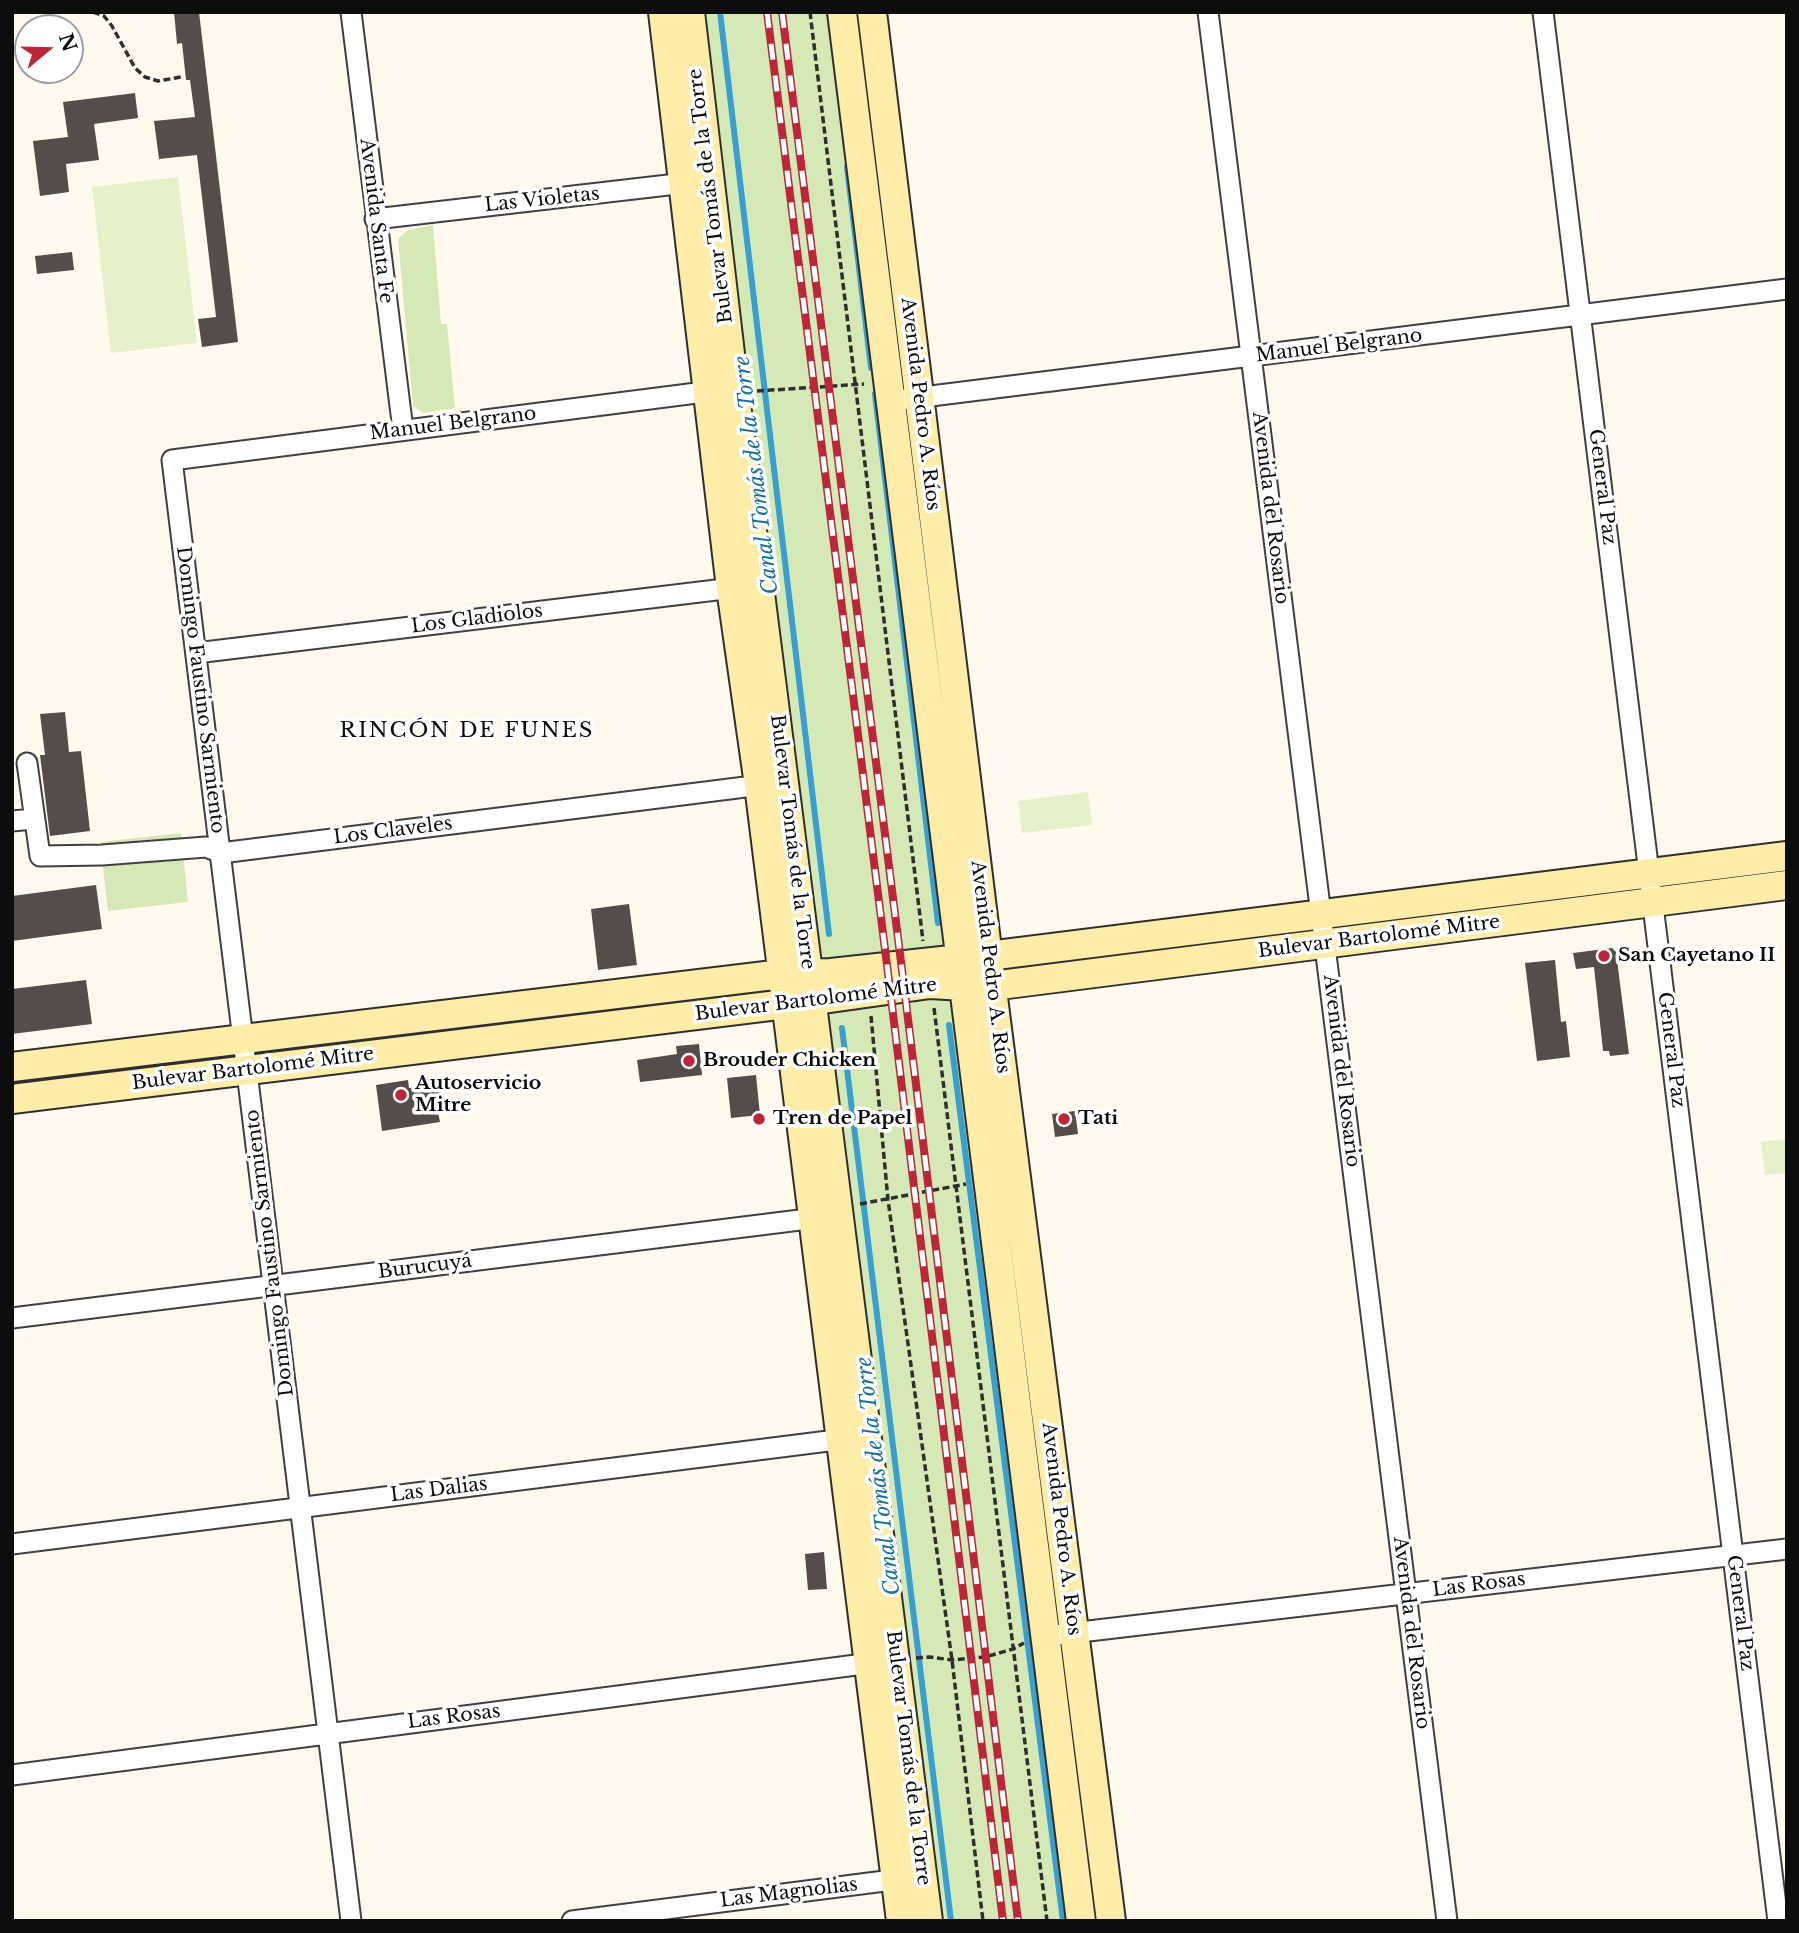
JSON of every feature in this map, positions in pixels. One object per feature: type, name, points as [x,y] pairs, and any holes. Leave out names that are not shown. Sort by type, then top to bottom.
[{"type":"main road","name":"Bulevar Tomás de la Torre","points":[[663,12],[733,390],[760,585],[771,783],[797,988],[836,1213],[854,1438],[892,1660],[910,1878],[901,1921]]},
{"type":"main road","name":"Bulevar Tomás de la Torre","points":[[690,12],[696,182]]},
{"type":"main road","name":"Avenida Pedro A. Ríos","points":[[842,12],[890,391],[975,957],[992,986],[1111,1921]]},
{"type":"main road","name":"Avenida Pedro A. Ríos","points":[[872,12],[920,398],[975,957],[964,986],[1035,1640],[1081,1921]]},
{"type":"main road","name":"Bulevar Tomás de la Torre","points":[[733,390],[731,589],[771,783]]},
{"type":"main road","name":"Bulevar Bartolomé Mitre","points":[[12,1099],[247,1070],[797,988],[831,973],[1787,856]]},
{"type":"main road","name":"Bulevar Bartolomé Mitre","points":[[12,1066],[244,1039],[797,988],[869,992],[930,984],[992,986],[1787,885]]},
{"type":"main road","name":"Bulevar Tomás de la Torre","points":[[910,1878],[929,1921]]},
{"type":"street","name":"Avenida Santa Fe","points":[[351,12],[403,430]]},
{"type":"street","name":"Avenida del Rosario","points":[[1208,12],[1447,1921]]},
{"type":"street","name":"General Paz","points":[[1543,12],[1778,1921]]},
{"type":"street","name":"Las Violetas","points":[[376,219],[696,182]]},
{"type":"street","name":"Manuel Belgrano","points":[[890,391],[920,398],[1787,289]]},
{"type":"street","name":"Manuel Belgrano","points":[[172,460],[733,390]]},
{"type":"street","name":"Domingo Faustino Sarmiento","points":[[172,460],[351,1921]]},
{"type":"street","name":"Los Gladiolos","points":[[195,653],[760,585]]},
{"type":"street","points":[[12,821],[34,819],[27,763]]},
{"type":"street","name":"Los Claveles","points":[[34,819],[40,856],[102,855],[206,847],[221,853],[771,783]]},
{"type":"street","name":"Burucuyá","points":[[12,1318],[836,1213]]},
{"type":"street","name":"Las Dalias","points":[[12,1544],[854,1438]]},
{"type":"street","name":"Las Rosas","points":[[1035,1640],[1074,1632],[1787,1549]]},
{"type":"street","name":"Las Rosas","points":[[12,1775],[892,1660]]},
{"type":"street","name":"Las Magnolias","points":[[572,1921],[910,1878]]},
{"type":"path","points":[[93,12],[104,16],[135,68],[145,77],[158,81],[181,77]]},
{"type":"path","points":[[733,390],[890,391]]},
{"type":"path","points":[[869,992],[888,1200],[952,1660],[983,1921]]},
{"type":"path","points":[[836,1213],[967,1184]]},
{"type":"path","points":[[892,1660],[985,1657],[1035,1640]]},
{"type":"green space","points":[[690,12],[872,12],[1111,1921],[928,1921]]},
{"type":"green space","points":[[178,177],[197,343],[111,353],[92,187]]},
{"type":"green space","points":[[433,225],[441,324],[447,324],[455,408],[423,413],[413,406],[398,239],[408,230]]},
{"type":"green space","points":[[1088,792],[1092,825],[1022,833],[1018,801]]},
{"type":"green space","points":[[181,833],[188,902],[108,911],[100,842]]},
{"type":"green space","points":[[762,988],[762,993],[270,1054],[267,1048]]},
{"type":"green space","points":[[218,1056],[218,1061],[12,1091],[12,1072]]},
{"type":"green space","points":[[1787,1139],[1787,1173],[1765,1175],[1761,1142]]},
{"type":"building","points":[[174,12],[199,12],[238,342],[202,347],[198,319],[216,317],[197,155],[159,159],[154,121],[195,117],[190,80],[186,80],[182,43],[177,44]]},
{"type":"building","points":[[135,93],[138,118],[94,124],[99,160],[66,164],[69,192],[40,196],[33,141],[68,137],[63,102]]},
{"type":"building","points":[[72,252],[74,270],[37,274],[35,256]]},
{"type":"building","points":[[65,712],[69,752],[81,751],[90,831],[50,836],[40,755],[45,755],[40,714]]},
{"type":"building","points":[[96,885],[102,929],[12,941],[12,896]]},
{"type":"building","points":[[629,904],[637,965],[598,970],[591,909]]},
{"type":"building","points":[[1612,948],[1616,952],[1629,1054],[1610,1056],[1609,1051],[1603,1051],[1594,967],[1576,969],[1573,953]]},
{"type":"building","points":[[1555,960],[1561,1022],[1566,1021],[1570,1057],[1537,1061],[1525,963]]},
{"type":"building","points":[[86,980],[92,1024],[12,1034],[12,989]]},
{"type":"building","points":[[699,1044],[702,1075],[640,1082],[637,1060],[677,1054],[676,1046]]},
{"type":"building","points":[[756,1075],[760,1115],[731,1118],[727,1078]]},
{"type":"building","points":[[408,1080],[409,1088],[439,1084],[444,1111],[438,1112],[440,1122],[382,1131],[376,1085]]},
{"type":"building","name":"Tati","points":[[1075,1111],[1078,1134],[1055,1137],[1052,1114]]},
{"type":"building","points":[[824,1552],[827,1589],[808,1590],[805,1554]]},
{"type":"waterway","name":"Canal Tomás de la Torre","points":[[720,12],[829,934]]},
{"type":"waterway","points":[[847,167],[871,368]]},
{"type":"waterway","points":[[875,394],[938,923]]},
{"type":"waterway","points":[[949,1025],[1063,1921]]},
{"type":"waterway","name":"Canal Tomás de la Torre","points":[[842,1028],[951,1921]]},
{"type":"railway","points":[[767,12],[890,989],[1003,1921]]},
{"type":"railway","points":[[782,12],[1018,1921]]},
{"type":"place","name":"San Cayetano II","points":[[1604,956]]},
{"type":"place","name":"Brouder Chicken","points":[[689,1061]]},
{"type":"place","name":"Autoservicio Mitre","points":[[401,1095]]},
{"type":"place","name":"Tren de Papel","points":[[759,1119]]},
{"type":"place","name":"Tati","points":[[1064,1119]]},
{"type":"district","name":"RINCÓN DE FUNES","points":[[467,731]]}]
